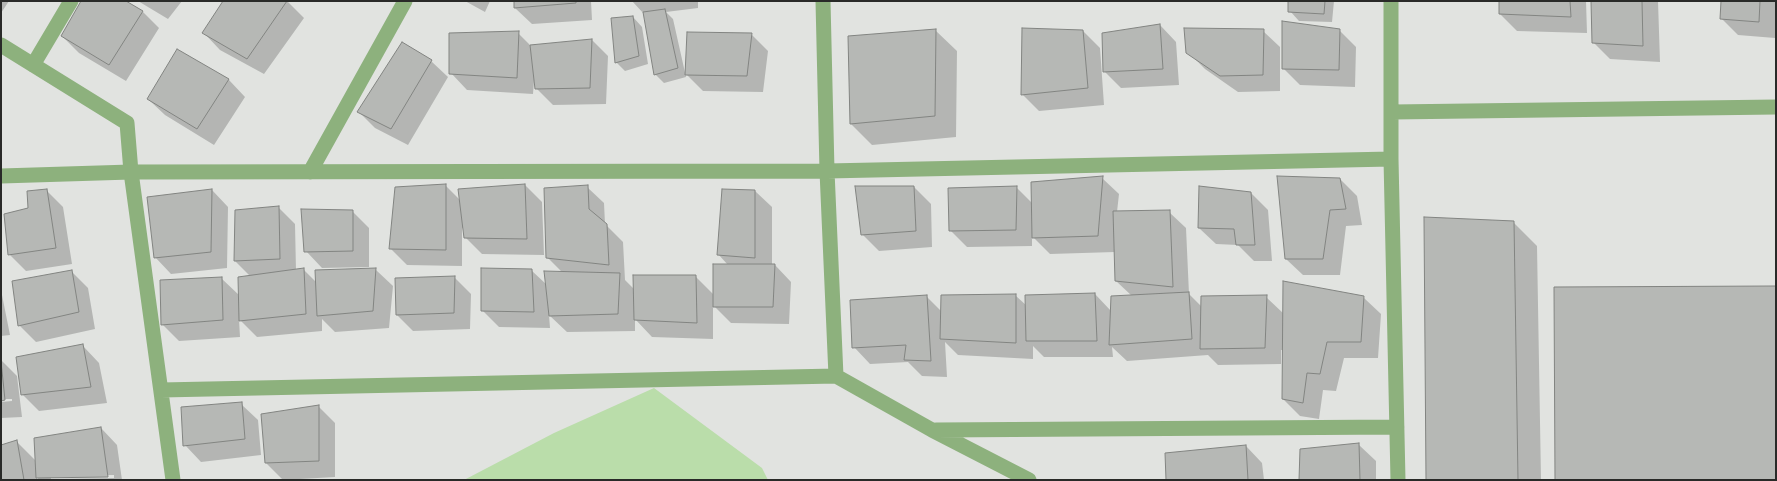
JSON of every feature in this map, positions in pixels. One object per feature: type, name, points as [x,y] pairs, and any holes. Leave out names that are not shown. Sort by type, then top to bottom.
[{"type":"street","points":[[33,65],[70,1]]},
{"type":"street","points":[[310,172],[405,1]]},
{"type":"street","points":[[823,1],[827,171],[836,376]]},
{"type":"street","points":[[1391,1],[1391,159],[1398,480]]},
{"type":"street","points":[[1,45],[127,124],[131,172],[173,480]]},
{"type":"street","points":[[1392,112],[1776,107]]},
{"type":"street","points":[[1,176],[131,172],[827,171],[1391,159]]},
{"type":"street","points":[[161,390],[836,376],[932,430],[1029,480]]},
{"type":"street","points":[[932,430],[1397,427]]},
{"type":"green space","points":[[654,388],[762,468],[768,480],[464,480],[554,433]]},
{"type":"building","points":[[81,1],[126,1],[143,11],[109,65],[61,36]]},
{"type":"building","points":[[223,1],[287,1],[247,59],[202,33]]},
{"type":"building","points":[[514,1],[576,1],[576,3],[514,8]]},
{"type":"building","points":[[1288,1],[1325,1],[1324,14],[1288,12]]},
{"type":"building","points":[[1499,1],[1570,1],[1571,17],[1499,14]]},
{"type":"building","points":[[1591,1],[1642,1],[1643,46],[1592,43]]},
{"type":"building","points":[[1721,1],[1760,1],[1759,22],[1720,19]]},
{"type":"building","points":[[665,9],[678,68],[654,75],[643,12]]},
{"type":"building","points":[[633,16],[639,56],[615,63],[611,18]]},
{"type":"building","points":[[1282,21],[1340,29],[1339,70],[1282,69]]},
{"type":"building","points":[[1160,24],[1163,69],[1103,72],[1102,33]]},
{"type":"building","points":[[1022,28],[1083,30],[1088,88],[1021,95]]},
{"type":"building","points":[[1184,28],[1264,29],[1263,75],[1220,76],[1186,53]]},
{"type":"building","points":[[936,29],[935,116],[850,124],[848,36]]},
{"type":"building","points":[[519,31],[517,78],[449,74],[449,33]]},
{"type":"building","points":[[687,32],[752,33],[747,76],[685,75]]},
{"type":"building","points":[[592,39],[590,88],[535,89],[530,45]]},
{"type":"building","points":[[402,42],[432,60],[391,129],[357,112]]},
{"type":"building","points":[[177,49],[229,79],[197,129],[147,99]]},
{"type":"building","points":[[1103,176],[1098,236],[1032,238],[1031,182]]},
{"type":"building","points":[[1277,176],[1340,178],[1346,209],[1330,210],[1323,259],[1285,259]]},
{"type":"building","points":[[446,184],[446,250],[389,249],[395,187]]},
{"type":"building","points":[[525,184],[527,239],[464,238],[458,189]]},
{"type":"building","points":[[588,185],[589,209],[607,224],[609,265],[546,258],[544,188]]},
{"type":"building","points":[[855,186],[914,186],[916,231],[861,235]]},
{"type":"building","points":[[1017,186],[1016,230],[949,231],[948,188]]},
{"type":"building","points":[[1199,186],[1251,192],[1255,245],[1236,245],[1234,229],[1198,228]]},
{"type":"building","points":[[47,189],[56,248],[8,255],[4,214],[28,208],[27,191]]},
{"type":"building","points":[[212,189],[211,252],[154,258],[147,197]]},
{"type":"building","points":[[722,189],[755,190],[755,258],[717,255]]},
{"type":"building","points":[[279,206],[280,259],[234,261],[235,210]]},
{"type":"building","points":[[301,209],[353,210],[353,251],[304,252]]},
{"type":"building","points":[[1170,210],[1173,287],[1115,281],[1113,211]]},
{"type":"building","points":[[1424,217],[1514,221],[1518,480],[1426,480]]},
{"type":"building","points":[[713,264],[775,264],[773,307],[713,307]]},
{"type":"building","points":[[304,268],[306,314],[239,321],[238,277]]},
{"type":"building","points":[[376,268],[373,311],[317,316],[315,270]]},
{"type":"building","points":[[481,268],[532,269],[534,312],[481,311]]},
{"type":"building","points":[[72,270],[79,312],[18,326],[12,281]]},
{"type":"building","points":[[544,271],[620,273],[618,314],[549,316]]},
{"type":"building","points":[[633,275],[696,275],[697,323],[634,320]]},
{"type":"building","points":[[455,276],[454,313],[396,315],[395,278]]},
{"type":"building","points":[[222,277],[223,320],[161,325],[160,280]]},
{"type":"building","points":[[1283,281],[1364,296],[1361,342],[1327,342],[1320,374],[1307,373],[1303,403],[1282,399]]},
{"type":"building","points":[[1776,286],[1776,480],[1555,480],[1554,287]]},
{"type":"building","points":[[1189,292],[1192,339],[1109,345],[1111,296]]},
{"type":"building","points":[[1095,293],[1097,341],[1026,341],[1025,295]]},
{"type":"building","points":[[1016,294],[1016,343],[940,339],[941,295]]},
{"type":"building","points":[[927,295],[931,361],[904,360],[906,345],[852,348],[850,300]]},
{"type":"building","points":[[1267,295],[1265,348],[1200,349],[1201,296]]},
{"type":"building","points":[[83,344],[91,387],[21,395],[16,357]]},
{"type":"building","points":[[1,361],[5,400],[1,401]]},
{"type":"building","points":[[242,402],[245,439],[183,446],[181,407]]},
{"type":"building","points":[[319,405],[319,461],[265,463],[261,414]]},
{"type":"building","points":[[101,427],[108,477],[36,478],[34,438]]},
{"type":"building","points":[[17,440],[24,480],[1,480],[1,445]]},
{"type":"building","points":[[1359,443],[1360,480],[1299,480],[1300,449]]},
{"type":"building","points":[[1246,445],[1248,480],[1166,480],[1165,453]]}]
